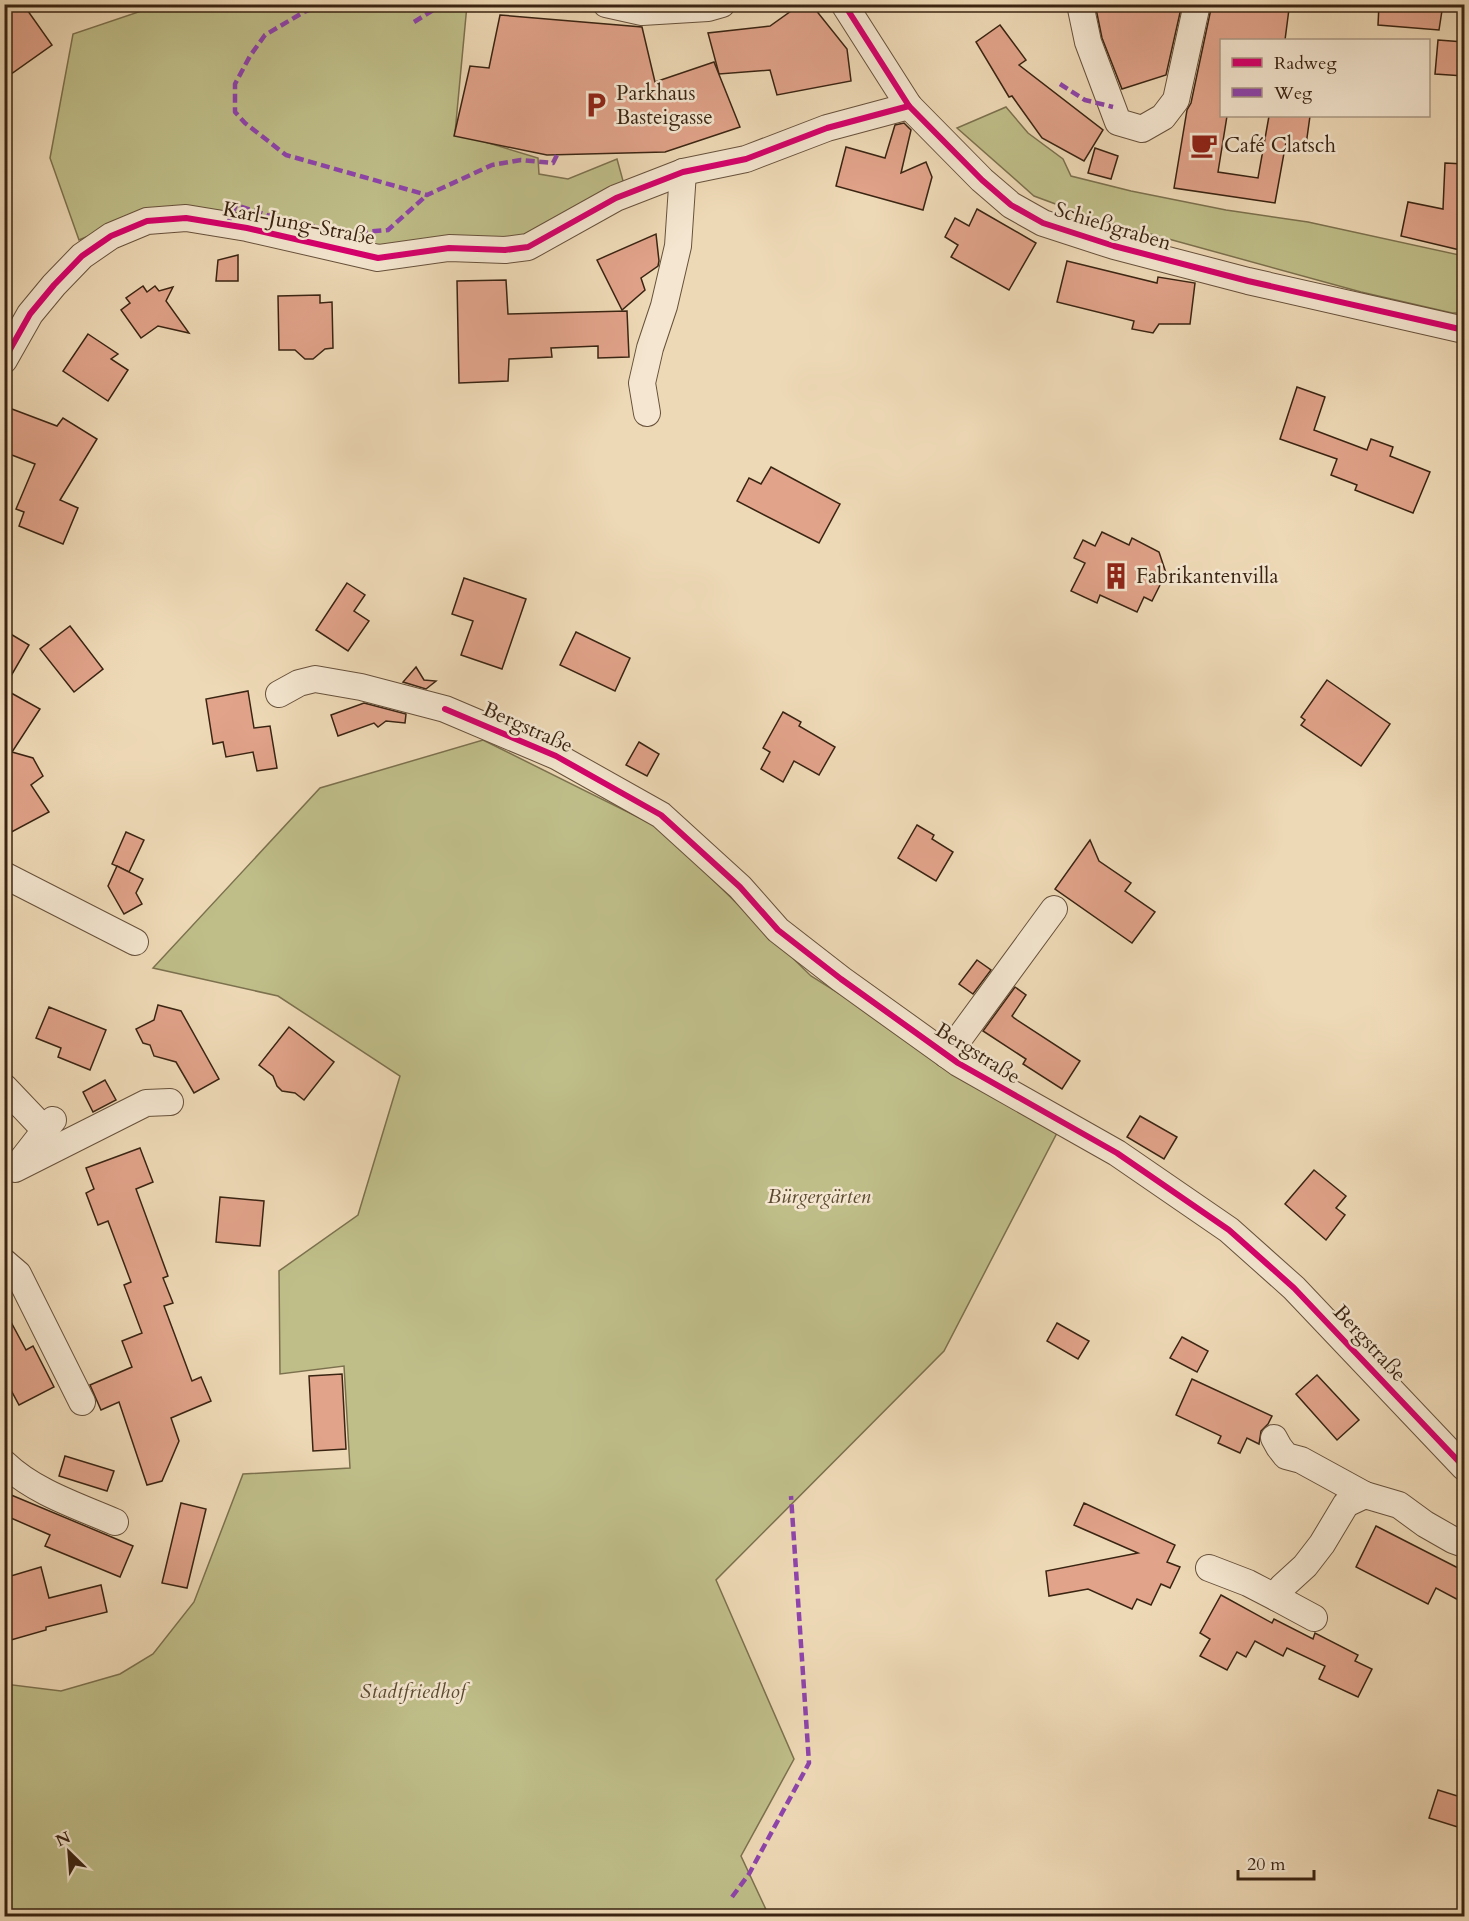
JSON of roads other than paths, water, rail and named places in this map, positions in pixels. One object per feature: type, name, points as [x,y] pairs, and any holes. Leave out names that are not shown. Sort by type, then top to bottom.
[{"type":"street","points":[[606,4],[642,12],[708,8],[722,4]]},
{"type":"street","name":"Schießgraben","points":[[844,4],[909,106],[982,180],[1011,205],[1043,223],[1114,246],[1248,281],[1464,330]]},
{"type":"street","points":[[1080,4],[1088,42],[1118,122],[1142,129],[1163,117],[1176,100],[1197,4]]},
{"type":"street","name":"Karl-Jung-Straße","points":[[4,360],[30,314],[82,256],[111,236],[147,221],[186,218],[247,228],[378,258],[449,248],[505,250],[528,247],[616,198],[683,172],[746,159],[827,128],[909,106]]},
{"type":"street","points":[[647,413],[642,383],[678,246],[683,172]]},
{"type":"street","name":"Bergstraße","points":[[279,694],[298,684],[315,679],[361,687],[445,709],[556,756],[661,815],[740,887],[778,930],[841,979],[958,1063],[1117,1153],[1229,1230],[1294,1288],[1464,1467]]},
{"type":"street","points":[[4,875],[135,942]]},
{"type":"street","name":"Bergstraße","points":[[947,1055],[1054,909]]},
{"type":"street","points":[[4,1087],[49,1125],[10,1171]]},
{"type":"street","points":[[10,1171],[146,1103],[171,1102]]},
{"type":"street","points":[[4,1262],[18,1274],[82,1402]]},
{"type":"street","points":[[1274,1438],[1286,1456],[1301,1460],[1365,1495],[1399,1505],[1425,1524],[1464,1544]]},
{"type":"street","points":[[4,1463],[55,1497],[115,1522]]},
{"type":"street","points":[[1277,1598],[1282,1587],[1305,1566],[1322,1545],[1346,1504],[1365,1495]]},
{"type":"street","points":[[1209,1568],[1248,1583],[1314,1618]]},
{"type":"place","name":"Parkhaus Basteigasse","points":[[596,105]]},
{"type":"place","name":"Café Clatsch","points":[[1204,145]]},
{"type":"place","name":"Fabrikantenvilla","points":[[1116,576]]},
{"type":"park label","name":"Bürgergärten","points":[[819,1196]]},
{"type":"park label","name":"Stadtfriedhof","points":[[413,1691]]}]
